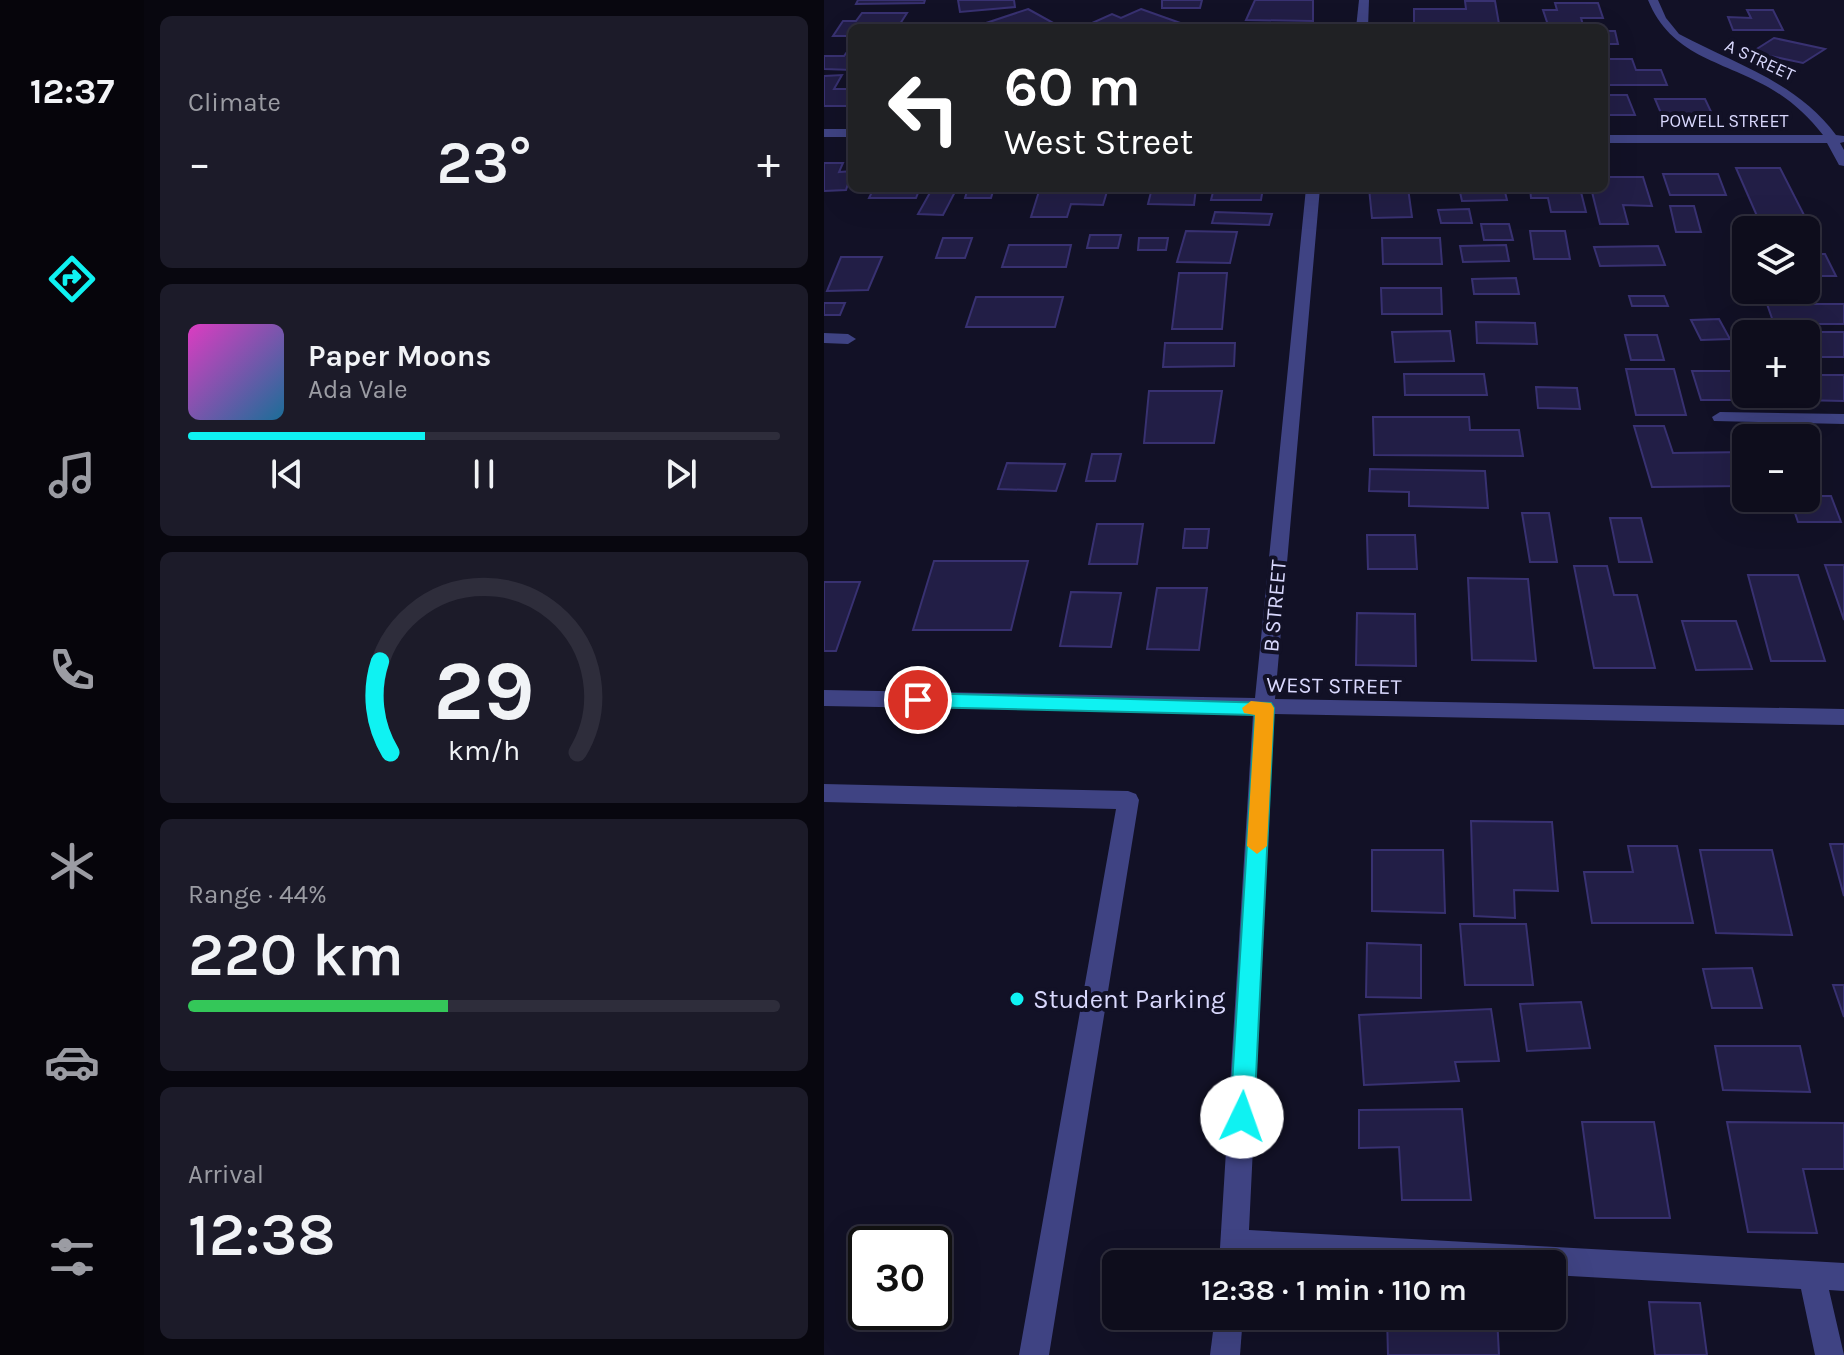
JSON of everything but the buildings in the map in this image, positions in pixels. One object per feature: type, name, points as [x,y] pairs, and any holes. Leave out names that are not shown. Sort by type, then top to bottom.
[{"type":"street","points":[[1362,24],[1364,0]]},
{"type":"street","name":"A STREET","points":[[1653,0],[1661,19],[1675,36],[1712,58],[1789,91],[1839,139],[1844,162]]},
{"type":"street","points":[[824,133],[848,133]]},
{"type":"street","name":"POWELL STREET","points":[[1608,139],[1839,139]]},
{"type":"street","name":"B STREET","points":[[1234,1250],[1264,708],[1313,192]]},
{"type":"street","points":[[824,338],[848,339]]},
{"type":"street","points":[[1720,417],[1844,419]]},
{"type":"street","name":"WEST STREET","points":[[824,698],[1844,717]]},
{"type":"street","points":[[824,793],[1128,800],[1034,1355]]},
{"type":"street","points":[[1566,1266],[1844,1277]]},
{"type":"street","points":[[1812,1276],[1830,1355]]},
{"type":"street","points":[[1225,1355],[1228,1330]]},
{"type":"slow traffic","points":[[1251,708],[1264,708],[1257,846]]},
{"type":"place","name":"Student Parking","points":[[1017,999]]},
{"type":"route","points":[[918,700],[1264,708],[1242,1117]]}]
